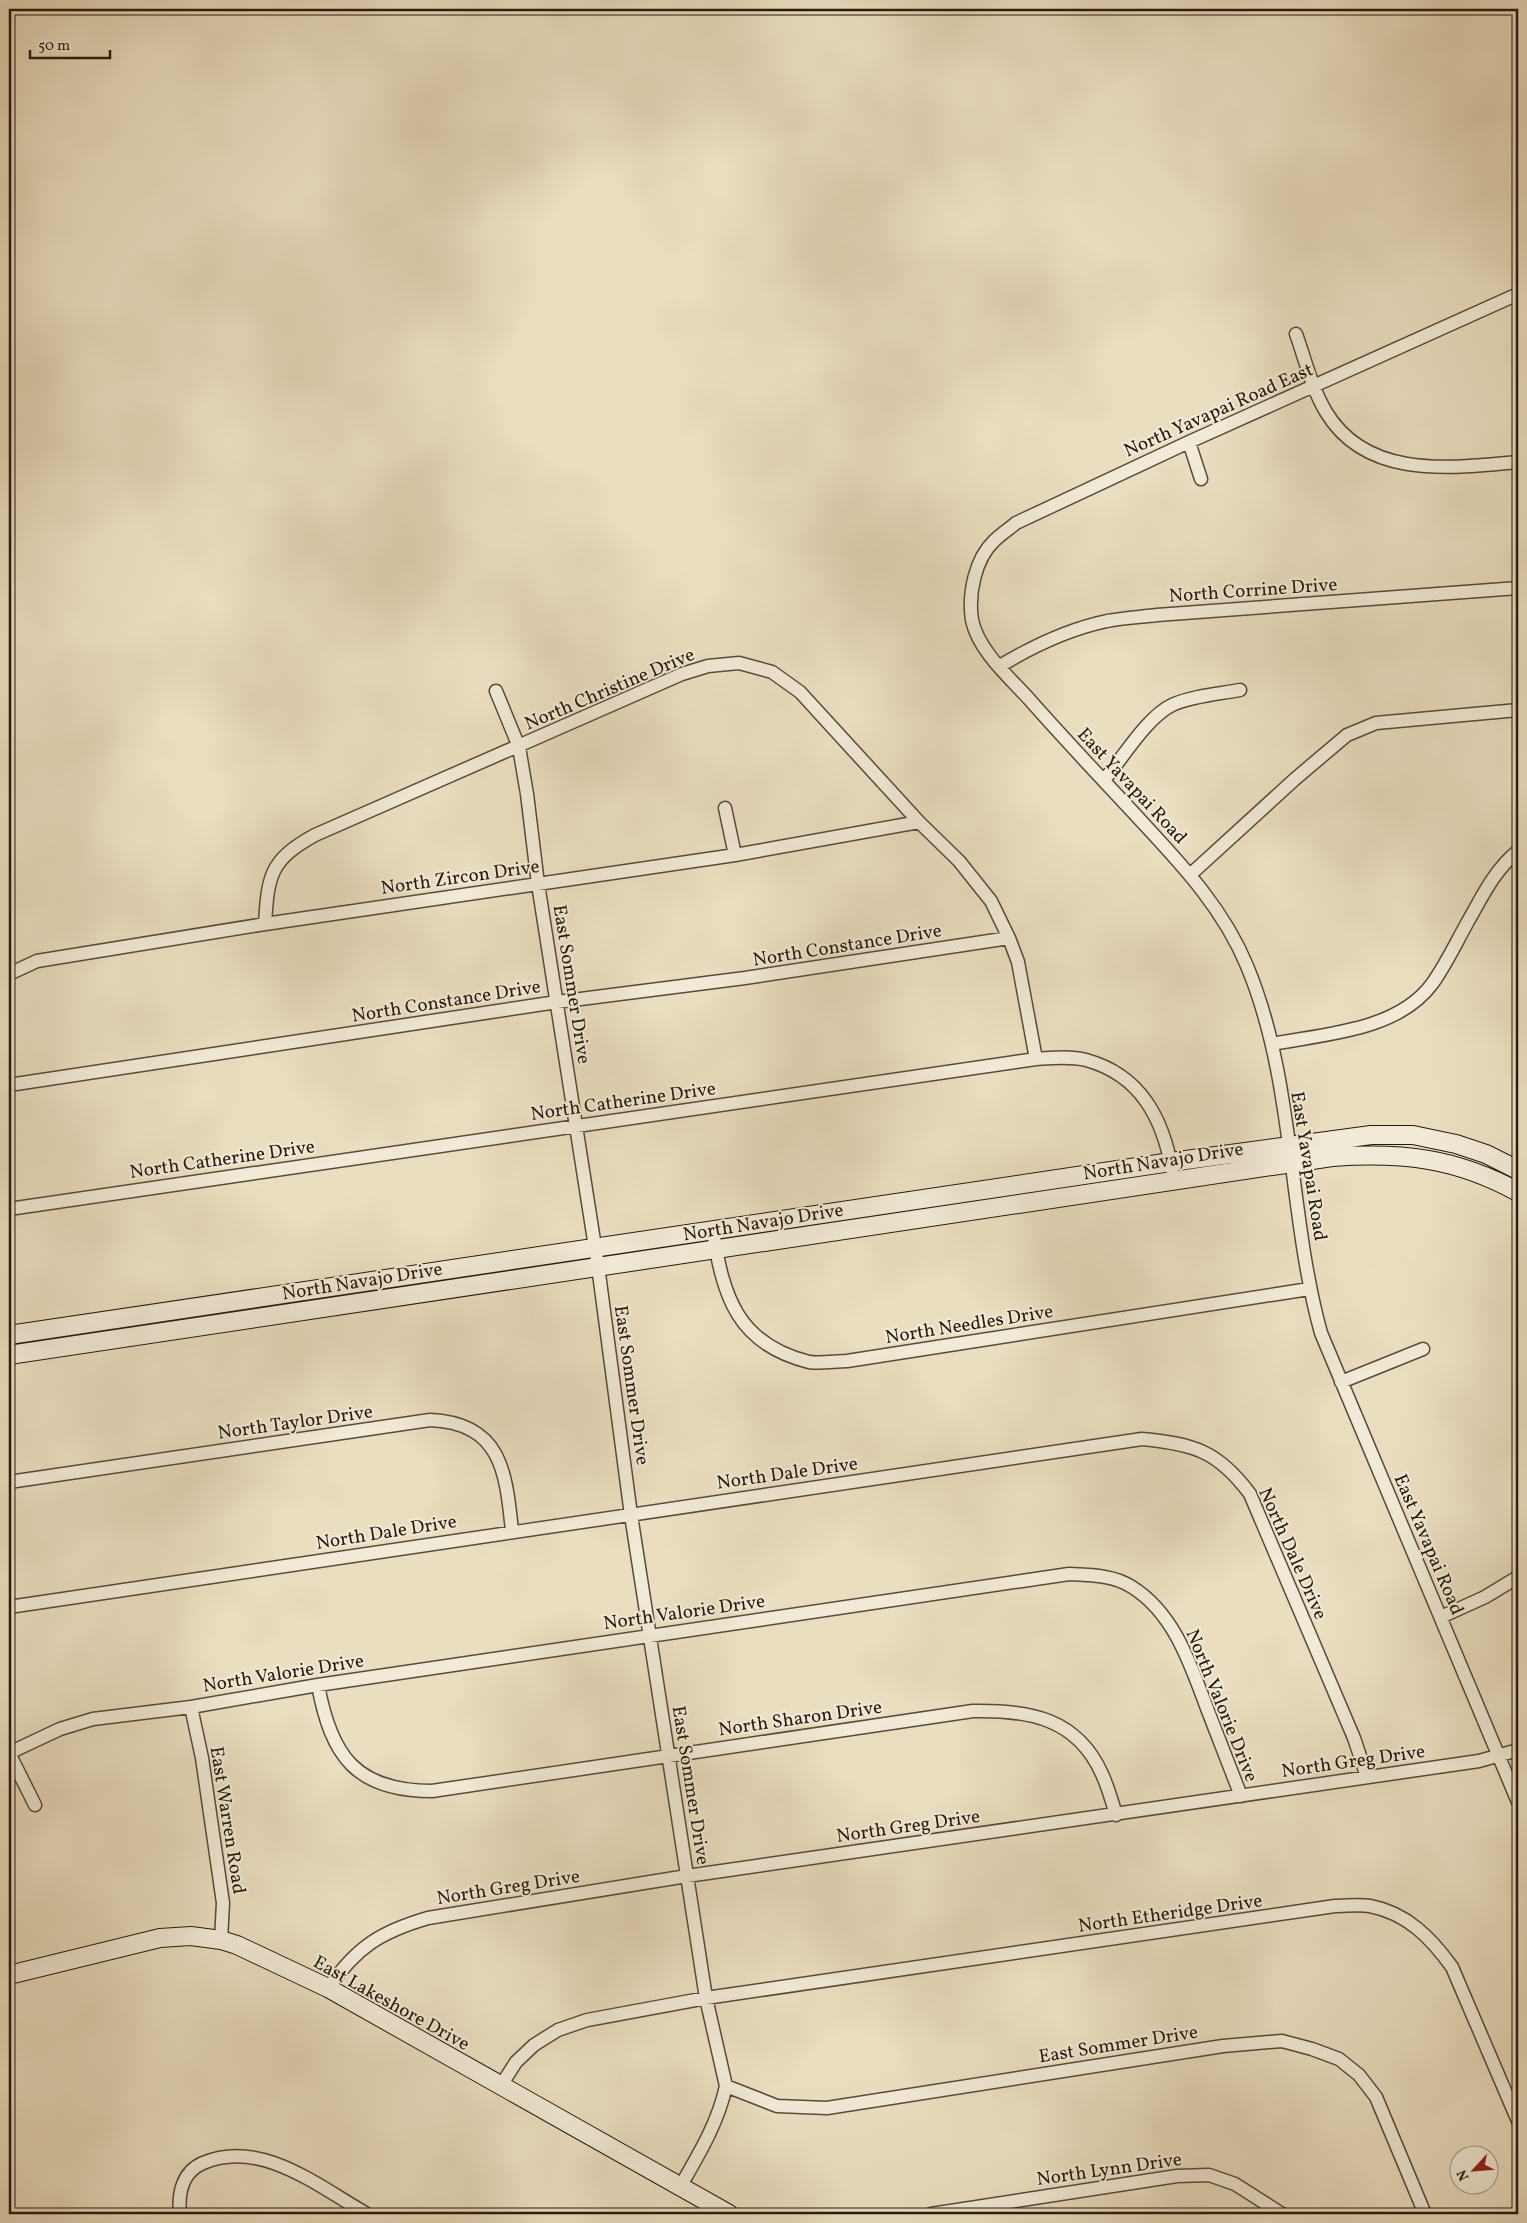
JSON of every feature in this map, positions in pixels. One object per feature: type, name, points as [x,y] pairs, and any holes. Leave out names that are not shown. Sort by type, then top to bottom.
[{"type":"street","name":"North Yavapai Road East","points":[[971,596],[978,566],[992,542],[1016,523],[1189,442],[1518,294]]},
{"type":"street","points":[[1296,334],[1327,413],[1352,442],[1385,460],[1420,467],[1518,462]]},
{"type":"street","points":[[1189,442],[1201,479]]},
{"type":"street","name":"North Corrine Drive","points":[[1000,666],[1022,653],[1071,632],[1107,621],[1157,615],[1518,588]]},
{"type":"street","name":"East Yavapai Road","points":[[971,596],[972,620],[980,641],[1000,666],[1191,874],[1226,923],[1246,963],[1262,1001],[1272,1044],[1309,1289],[1321,1333],[1518,1802]]},
{"type":"street","name":"North Christine Drive","points":[[265,924],[267,888],[276,865],[293,847],[315,835],[682,674],[708,666],[740,663],[772,672],[800,692],[919,822],[959,861],[991,901],[1018,962],[1036,1059]]},
{"type":"street","points":[[1104,780],[1128,752],[1144,728],[1160,712],[1173,705],[1240,690]]},
{"type":"street","name":"East Sommer Drive","points":[[496,691],[519,747],[527,794],[538,884],[598,1266],[631,1514],[706,1998],[726,2086],[721,2110],[712,2131],[680,2188]]},
{"type":"street","points":[[1191,874],[1295,779],[1347,735],[1384,722],[1518,710]]},
{"type":"street","points":[[725,808],[735,855]]},
{"type":"street","name":"North Zircon Drive","points":[[9,974],[37,961],[265,924],[735,855],[919,822]]},
{"type":"street","points":[[1272,1044],[1362,1026],[1394,1015],[1418,998],[1431,985],[1448,959],[1489,884],[1510,857],[1518,851]]},
{"type":"street","name":"North Constance Drive","points":[[9,1085],[557,1002],[745,978],[1009,938]]},
{"type":"street","name":"North Catherine Drive","points":[[9,1209],[1036,1059],[1064,1058],[1086,1060],[1112,1071],[1136,1088],[1154,1110],[1165,1138],[1174,1180]]},
{"type":"street","name":"North Navajo Drive","points":[[9,1355],[1174,1180],[1371,1135],[1414,1135],[1456,1144],[1486,1154],[1518,1170]]},
{"type":"street","name":"North Navajo Drive","points":[[9,1335],[1171,1162],[1290,1154],[1412,1156],[1448,1162],[1479,1173],[1518,1192]]},
{"type":"street","name":"North Needles Drive","points":[[713,1231],[716,1250],[731,1304],[753,1336],[780,1351],[810,1362],[847,1361],[1309,1289]]},
{"type":"street","points":[[1341,1382],[1422,1349]]},
{"type":"street","name":"North Taylor Drive","points":[[9,1482],[430,1420],[450,1421],[479,1434],[496,1455],[507,1480],[512,1531]]},
{"type":"street","name":"North Dale Drive","points":[[9,1607],[1142,1439],[1179,1442],[1204,1451],[1234,1472],[1250,1494],[1354,1738],[1367,1777]]},
{"type":"street","name":"North Valorie Drive","points":[[9,1753],[60,1729],[93,1719],[191,1707],[318,1685],[1069,1574],[1105,1577],[1131,1585],[1153,1602],[1173,1630],[1190,1663],[1241,1796]]},
{"type":"street","points":[[1441,1617],[1484,1597],[1518,1577]]},
{"type":"street","name":"North Sharon Drive","points":[[318,1685],[323,1714],[333,1741],[354,1768],[380,1784],[407,1791],[432,1791],[972,1711],[1003,1710],[1033,1715],[1065,1727],[1087,1748],[1102,1774],[1116,1815]]},
{"type":"street","name":"East Warren Road","points":[[191,1707],[202,1758],[223,1904],[221,1940]]},
{"type":"street","name":"North Greg Drive","points":[[328,1988],[346,1963],[362,1949],[400,1926],[428,1918],[687,1876],[1479,1761],[1518,1750]]},
{"type":"street","points":[[9,1753],[35,1805]]},
{"type":"street","name":"North Etheridge Drive","points":[[500,2087],[516,2062],[534,2045],[558,2030],[588,2020],[706,1998],[1335,1906],[1369,1906],[1392,1913],[1414,1924],[1437,1945],[1452,1967],[1518,2121]]},
{"type":"street","name":"East Lakeshore Drive","points":[[9,1974],[160,1938],[192,1936],[221,1940],[263,1955],[328,1988],[500,2087],[729,2214]]},
{"type":"street","name":"East Sommer Drive","points":[[726,2086],[777,2106],[828,2108],[1223,2046],[1282,2041],[1339,2059],[1359,2075],[1376,2097],[1426,2214]]},
{"type":"street","points":[[180,2214],[182,2188],[186,2176],[198,2165],[233,2155],[253,2157],[280,2164],[367,2214]]},
{"type":"street","name":"North Lynn Drive","points":[[931,2214],[1177,2176],[1208,2175],[1235,2184],[1282,2214]]}]
